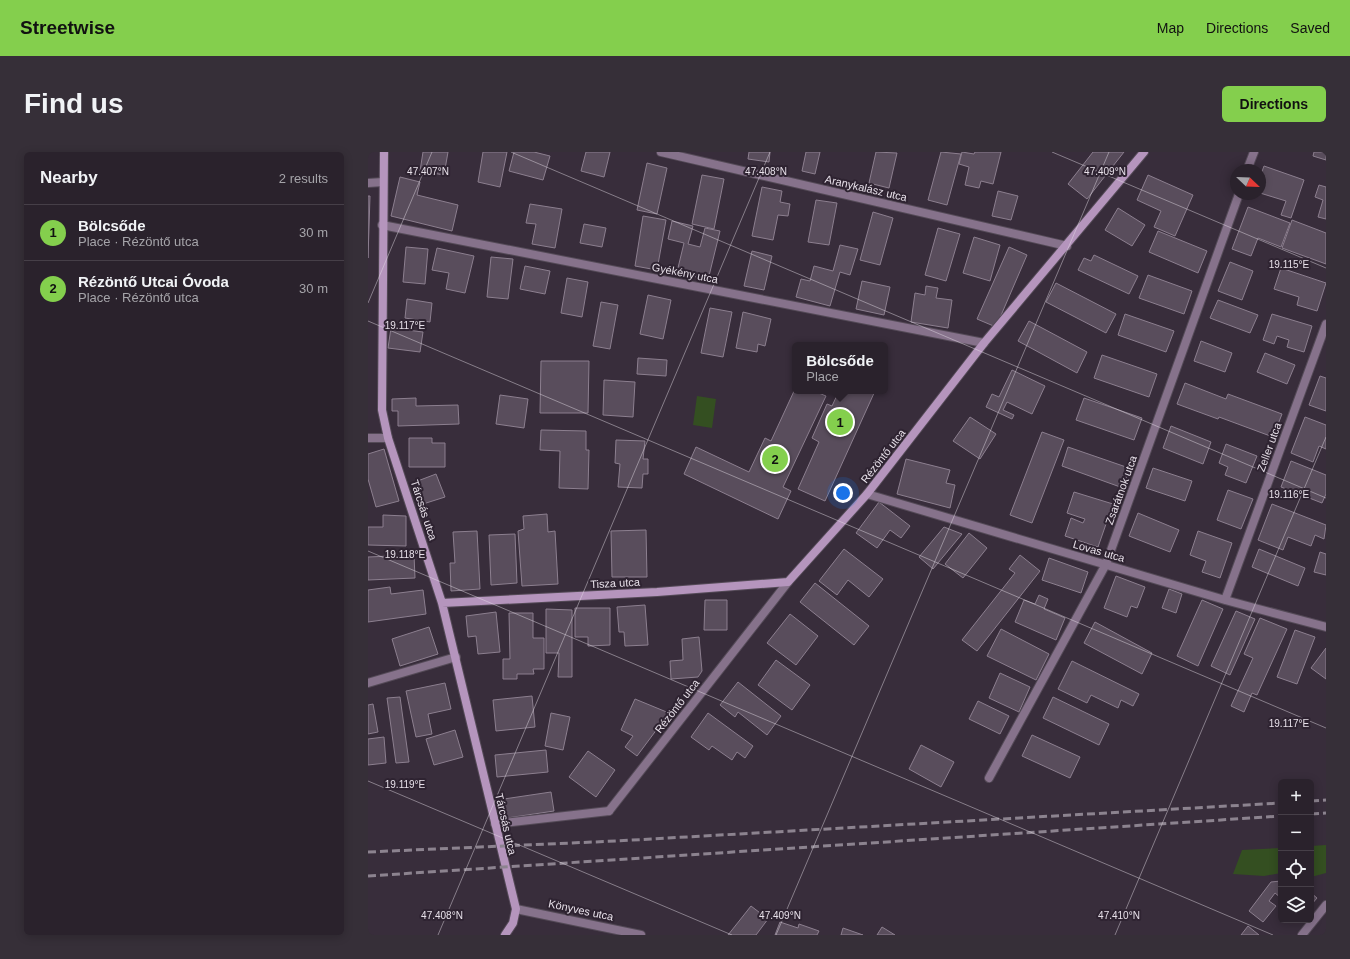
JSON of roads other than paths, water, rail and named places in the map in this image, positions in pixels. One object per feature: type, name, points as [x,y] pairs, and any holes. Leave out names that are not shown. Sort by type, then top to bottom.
[{"type":"main road","name":"Tárcsás utca","points":[[384,152],[382,225],[382,410],[388,438],[442,603],[516,909]]},
{"type":"main road","name":"Rézöntő utca","points":[[788,582],[867,494],[984,343],[1067,246],[1144,152]]},
{"type":"main road","name":"Tisza utca","points":[[442,603],[657,592],[788,582]]},
{"type":"main road","points":[[505,935],[513,923],[516,909]]},
{"type":"street","name":"Aranykalász utca","points":[[661,152],[1067,246]]},
{"type":"street","points":[[1249,164],[1254,152]]},
{"type":"street","points":[[368,183],[383,182]]},
{"type":"street","name":"Zsarátnok utca","points":[[989,778],[1106,564],[1237,200]]},
{"type":"street","name":"Gyékény utca","points":[[382,225],[984,343]]},
{"type":"street","name":"Zeller utca","points":[[1225,600],[1326,324]]},
{"type":"street","points":[[368,438],[388,438]]},
{"type":"street","name":"Lovas utca","points":[[867,494],[1225,600],[1326,627]]},
{"type":"street","name":"Rézöntő utca","points":[[495,824],[610,811],[788,582]]},
{"type":"street","points":[[368,683],[456,657]]},
{"type":"street","points":[[1302,935],[1326,905]]},
{"type":"street","name":"Könyves utca","points":[[516,909],[640,935]]},
{"type":"railway","points":[[1314,801],[1326,800]]},
{"type":"railway","points":[[368,852],[616,841],[1278,803]]},
{"type":"railway","points":[[1314,814],[1326,813]]},
{"type":"railway","points":[[368,876],[1278,816]]},
{"type":"place","name":"Bölcsőde","points":[[840,422]]},
{"type":"place","name":"Rézöntő Utcai Óvoda","points":[[775,459]]}]
